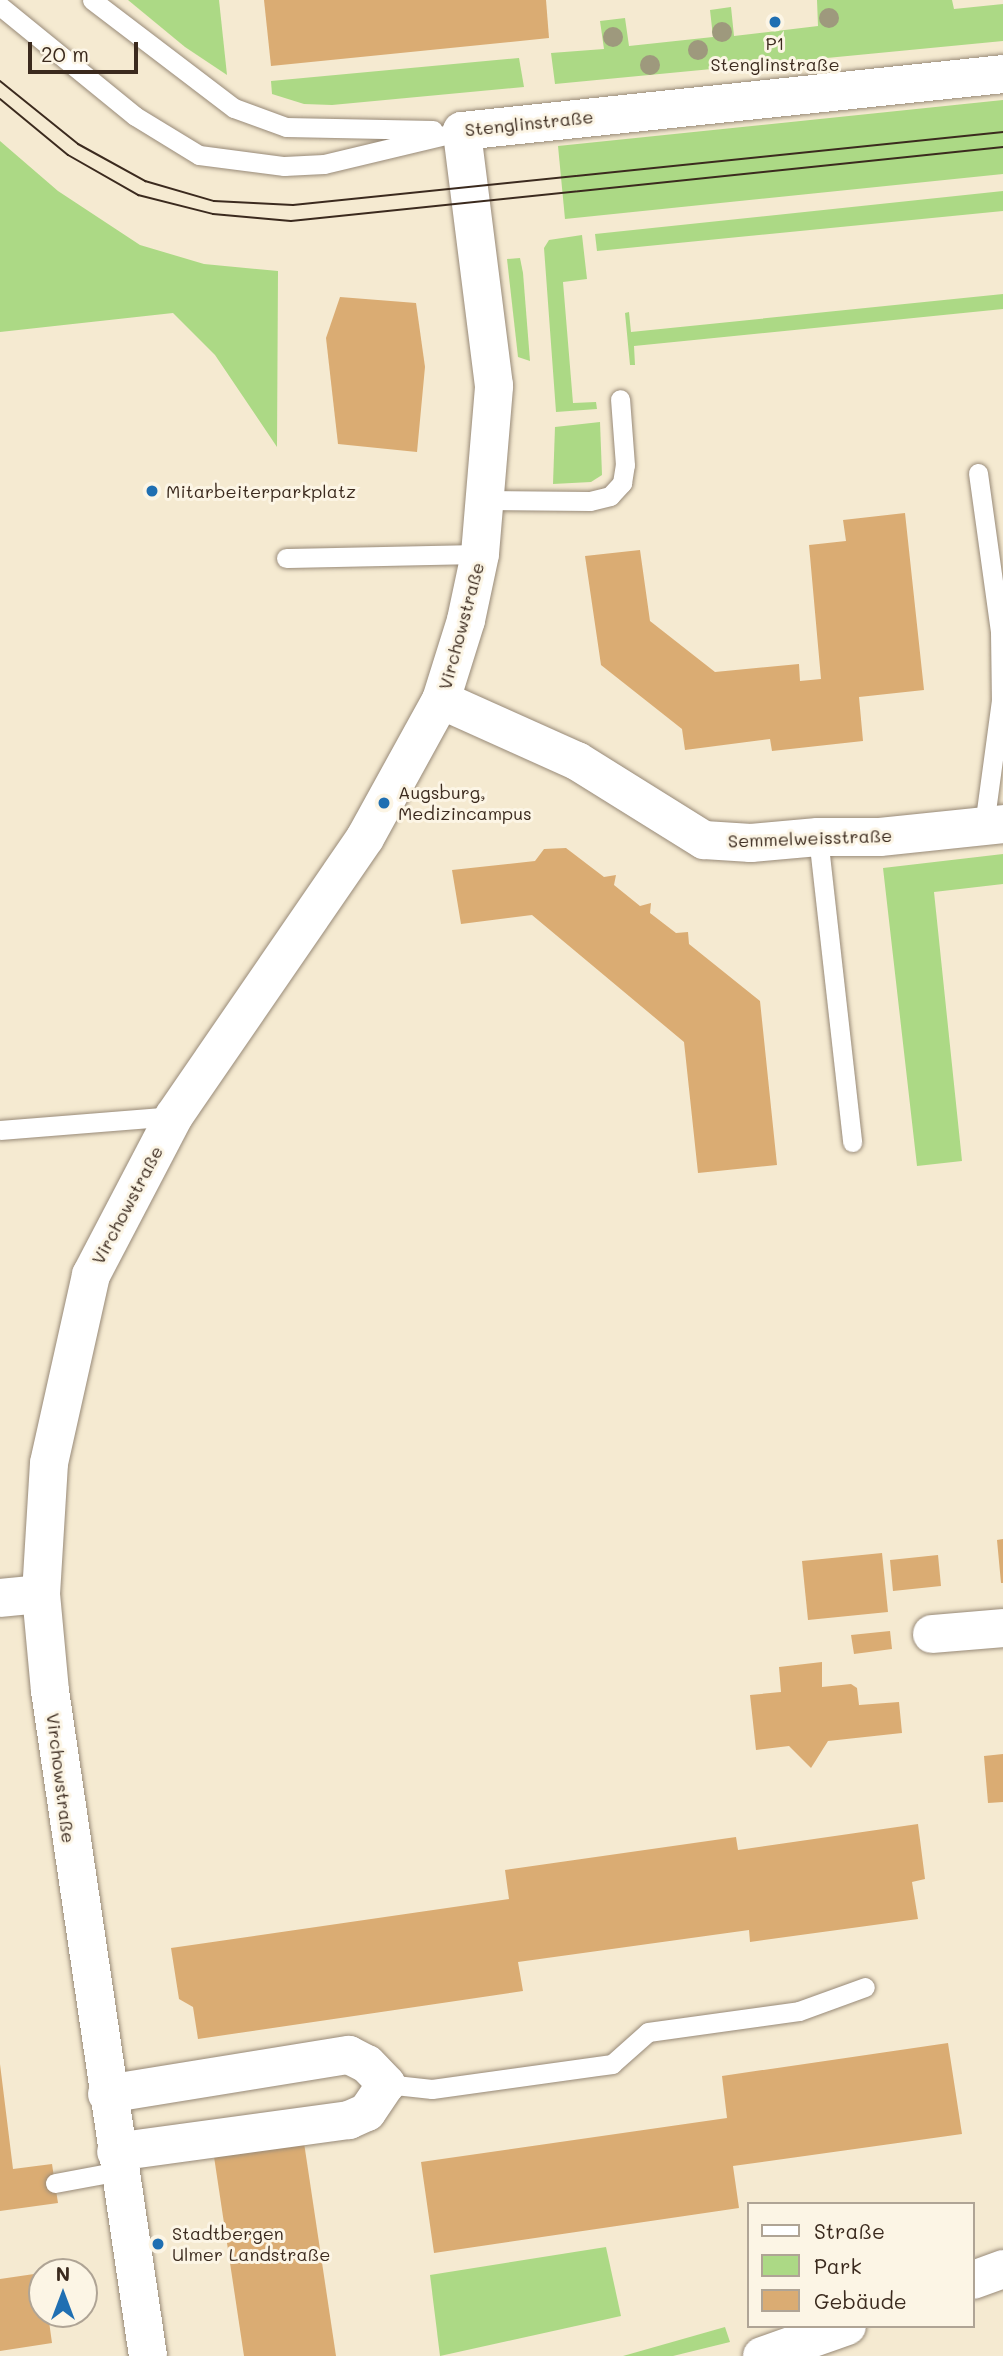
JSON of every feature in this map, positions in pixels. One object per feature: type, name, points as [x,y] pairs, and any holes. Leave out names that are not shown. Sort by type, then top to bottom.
[{"type":"street","name":"Stenglinstraße","points":[[462,131],[1003,74]]},
{"type":"street","name":"Virchowstraße","points":[[148,2356],[72,1863],[41,1594],[49,1463],[91,1275],[174,1116],[365,838],[441,700],[466,620],[480,554],[494,386],[462,131]]},
{"type":"street","name":"Semmelweisstraße","points":[[441,700],[576,761],[704,840],[751,843],[818,836],[880,837],[994,825]]},
{"type":"street","points":[[0,1598],[41,1594]]},
{"type":"street","points":[[932,1634],[1003,1628]]},
{"type":"street","points":[[107,2094],[349,2055],[367,2064],[386,2084],[367,2112],[349,2120],[117,2162]]},
{"type":"street","points":[[975,2279],[1003,2269]]},
{"type":"street","points":[[785,2352],[842,2328]]},
{"type":"lane","name":"Stenglinstraße","points":[[92,0],[223,102],[286,127],[462,131]]},
{"type":"lane","points":[[0,6],[135,116],[199,155],[284,166],[324,164],[462,131]]},
{"type":"lane","points":[[485,500],[590,501],[610,496],[622,483],[625,465],[621,399]]},
{"type":"lane","points":[[978,473],[1000,632],[1001,700],[994,825]]},
{"type":"lane","points":[[286,558],[480,554]]},
{"type":"lane","points":[[818,836],[852,1142]]},
{"type":"lane","points":[[0,1130],[174,1116]]},
{"type":"lane","points":[[386,2084],[432,2089],[612,2064],[648,2032],[799,2011],[865,1987]]},
{"type":"lane","points":[[55,2183],[117,2162]]},
{"type":"green space","points":[[128,0],[219,0],[227,75],[185,47]]},
{"type":"green space","points":[[817,0],[952,0],[954,9],[1003,4],[1003,41],[555,84],[551,53],[604,49],[600,21],[625,18],[629,46],[713,37],[710,10],[731,7],[734,36],[818,26]]},
{"type":"green space","points":[[519,58],[524,87],[332,105],[304,104],[272,94],[271,81]]},
{"type":"green space","points":[[1003,100],[1003,174],[565,219],[558,146]]},
{"type":"green space","points":[[0,141],[58,191],[140,245],[204,264],[278,271],[277,447],[215,355],[173,313],[0,332]]},
{"type":"green space","points":[[1003,191],[1003,211],[597,251],[595,234]]},
{"type":"green space","points":[[582,235],[587,279],[563,282],[573,403],[596,402],[597,409],[556,412],[544,248],[549,240]]},
{"type":"green space","points":[[520,258],[530,361],[518,357],[507,259]]},
{"type":"green space","points":[[1003,294],[1003,309],[634,346],[635,365],[630,365],[625,313],[629,312],[631,332]]},
{"type":"green space","points":[[600,422],[602,475],[591,482],[553,484],[555,427]]},
{"type":"green space","points":[[1003,854],[1003,884],[934,892],[962,1161],[917,1166],[883,868]]},
{"type":"green space","points":[[606,2247],[621,2316],[440,2356],[430,2275]]},
{"type":"green space","points":[[725,2327],[730,2342],[673,2356],[623,2356]]},
{"type":"building","points":[[264,0],[546,0],[549,38],[271,66]]},
{"type":"building","points":[[340,297],[416,303],[425,367],[417,452],[338,444],[326,338]]},
{"type":"building","points":[[905,513],[924,690],[859,697],[863,741],[772,751],[770,739],[685,750],[682,729],[601,665],[585,556],[640,550],[650,621],[715,672],[799,664],[800,681],[821,679],[809,545],[846,541],[843,520]]},
{"type":"building","points":[[566,848],[604,877],[616,875],[614,885],[640,906],[651,903],[650,913],[676,933],[688,932],[689,944],[760,1001],[777,1165],[698,1173],[684,1042],[532,915],[461,924],[452,870],[535,861],[544,849]]},
{"type":"building","points":[[1003,1539],[1003,1583],[1001,1583],[997,1540]]},
{"type":"building","points":[[882,1553],[888,1612],[808,1620],[802,1561]]},
{"type":"building","points":[[938,1555],[941,1586],[893,1591],[890,1560]]},
{"type":"building","points":[[890,1631],[892,1649],[854,1654],[851,1635]]},
{"type":"building","points":[[822,1662],[822,1687],[851,1684],[857,1688],[859,1705],[899,1702],[902,1733],[828,1741],[811,1768],[789,1746],[756,1750],[750,1695],[781,1692],[779,1667]]},
{"type":"building","points":[[1003,1754],[1003,1802],[988,1803],[984,1756]]},
{"type":"building","points":[[918,1824],[925,1879],[912,1882],[918,1919],[750,1942],[749,1930],[518,1962],[523,1991],[198,2039],[193,2007],[179,1999],[171,1948],[509,1899],[505,1870],[736,1837],[738,1850]]},
{"type":"building","points":[[948,2043],[962,2134],[733,2166],[739,2208],[434,2253],[421,2162],[727,2118],[722,2076]]},
{"type":"building","points":[[0,2064],[13,2169],[52,2164],[58,2203],[0,2211]]},
{"type":"building","points":[[303,2136],[336,2356],[244,2356],[213,2150]]},
{"type":"building","points":[[28,2275],[28,2328],[50,2328],[52,2343],[0,2351],[0,2279]]},
{"type":"tram line","points":[[0,81],[78,144],[145,181],[214,201],[293,205],[1003,132]]},
{"type":"tram line","points":[[0,99],[68,155],[138,195],[213,214],[291,221],[1003,147]]},
{"type":"place","name":"P1 Stenglinstraße","points":[[775,22]]},
{"type":"place","name":"Mitarbeiterparkplatz","points":[[152,491]]},
{"type":"place","name":"Augsburg, Medizincampus","points":[[384,803]]},
{"type":"place","name":"Stadtbergen Ulmer Landstraße","points":[[158,2244]]}]
